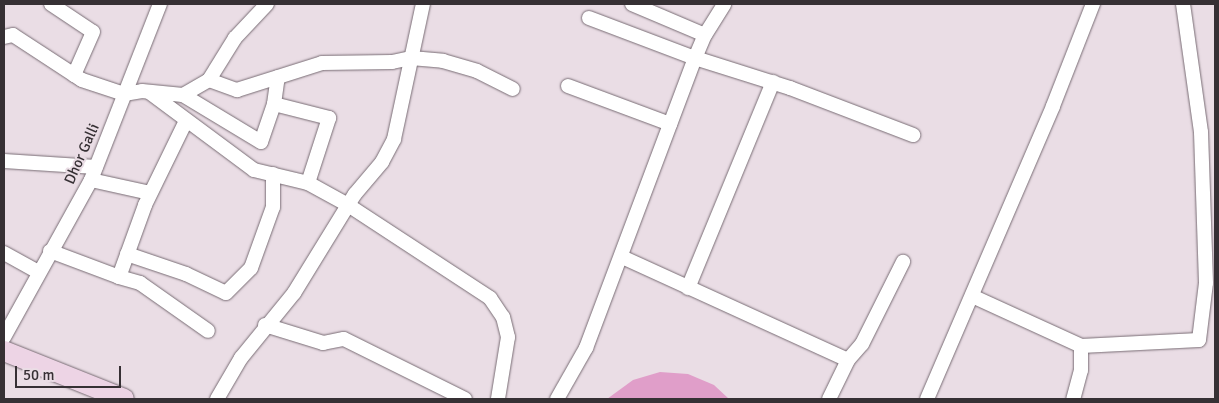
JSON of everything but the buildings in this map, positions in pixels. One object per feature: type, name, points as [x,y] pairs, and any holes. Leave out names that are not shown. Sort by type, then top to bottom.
[{"type":"main road","points":[[4,351],[124,399]]},
{"type":"street","points":[[51,4],[93,32],[74,74]]},
{"type":"street","name":"Dhor Galli","points":[[4,337],[93,174],[160,4]]},
{"type":"street","points":[[183,95],[209,80],[235,38],[268,4]]},
{"type":"street","points":[[217,399],[221,387],[265,325],[294,293],[348,205],[382,162],[394,139],[423,4]]},
{"type":"street","points":[[632,4],[705,35]]},
{"type":"street","points":[[557,399],[586,348],[622,257],[695,58],[705,35],[724,4]]},
{"type":"street","points":[[928,399],[1093,4]]},
{"type":"street","points":[[972,296],[1081,346],[1199,340],[1206,283],[1201,132],[1183,4]]},
{"type":"street","points":[[589,18],[695,58],[773,82],[913,135]]},
{"type":"street","points":[[4,37],[13,35],[74,74],[124,94],[149,92],[183,95],[261,142],[274,104],[278,77]]},
{"type":"street","points":[[209,80],[237,90],[322,63],[392,62],[411,58],[443,61],[477,71],[513,89]]},
{"type":"street","points":[[688,288],[773,82]]},
{"type":"street","points":[[568,86],[670,124]]},
{"type":"street","points":[[149,92],[254,170],[308,183],[348,205],[490,298],[503,318],[508,337],[498,399]]},
{"type":"street","points":[[274,104],[329,118],[308,183]]},
{"type":"street","points":[[119,277],[150,193],[186,121]]},
{"type":"street","points":[[4,161],[93,174],[150,193]]},
{"type":"street","points":[[127,254],[186,274],[226,293],[251,268],[273,207],[273,174]]},
{"type":"street","points":[[50,251],[140,283],[208,331]]},
{"type":"street","points":[[4,253],[38,272]]},
{"type":"street","points":[[622,257],[848,360]]},
{"type":"street","points":[[829,399],[848,360],[862,344],[903,262]]},
{"type":"street","points":[[265,325],[323,343],[344,339],[465,399]]},
{"type":"street","points":[[1073,399],[1081,370],[1081,346]]},
{"type":"shaded area","points":[[660,372],[688,374],[714,385],[729,399],[607,399],[633,380]]}]
